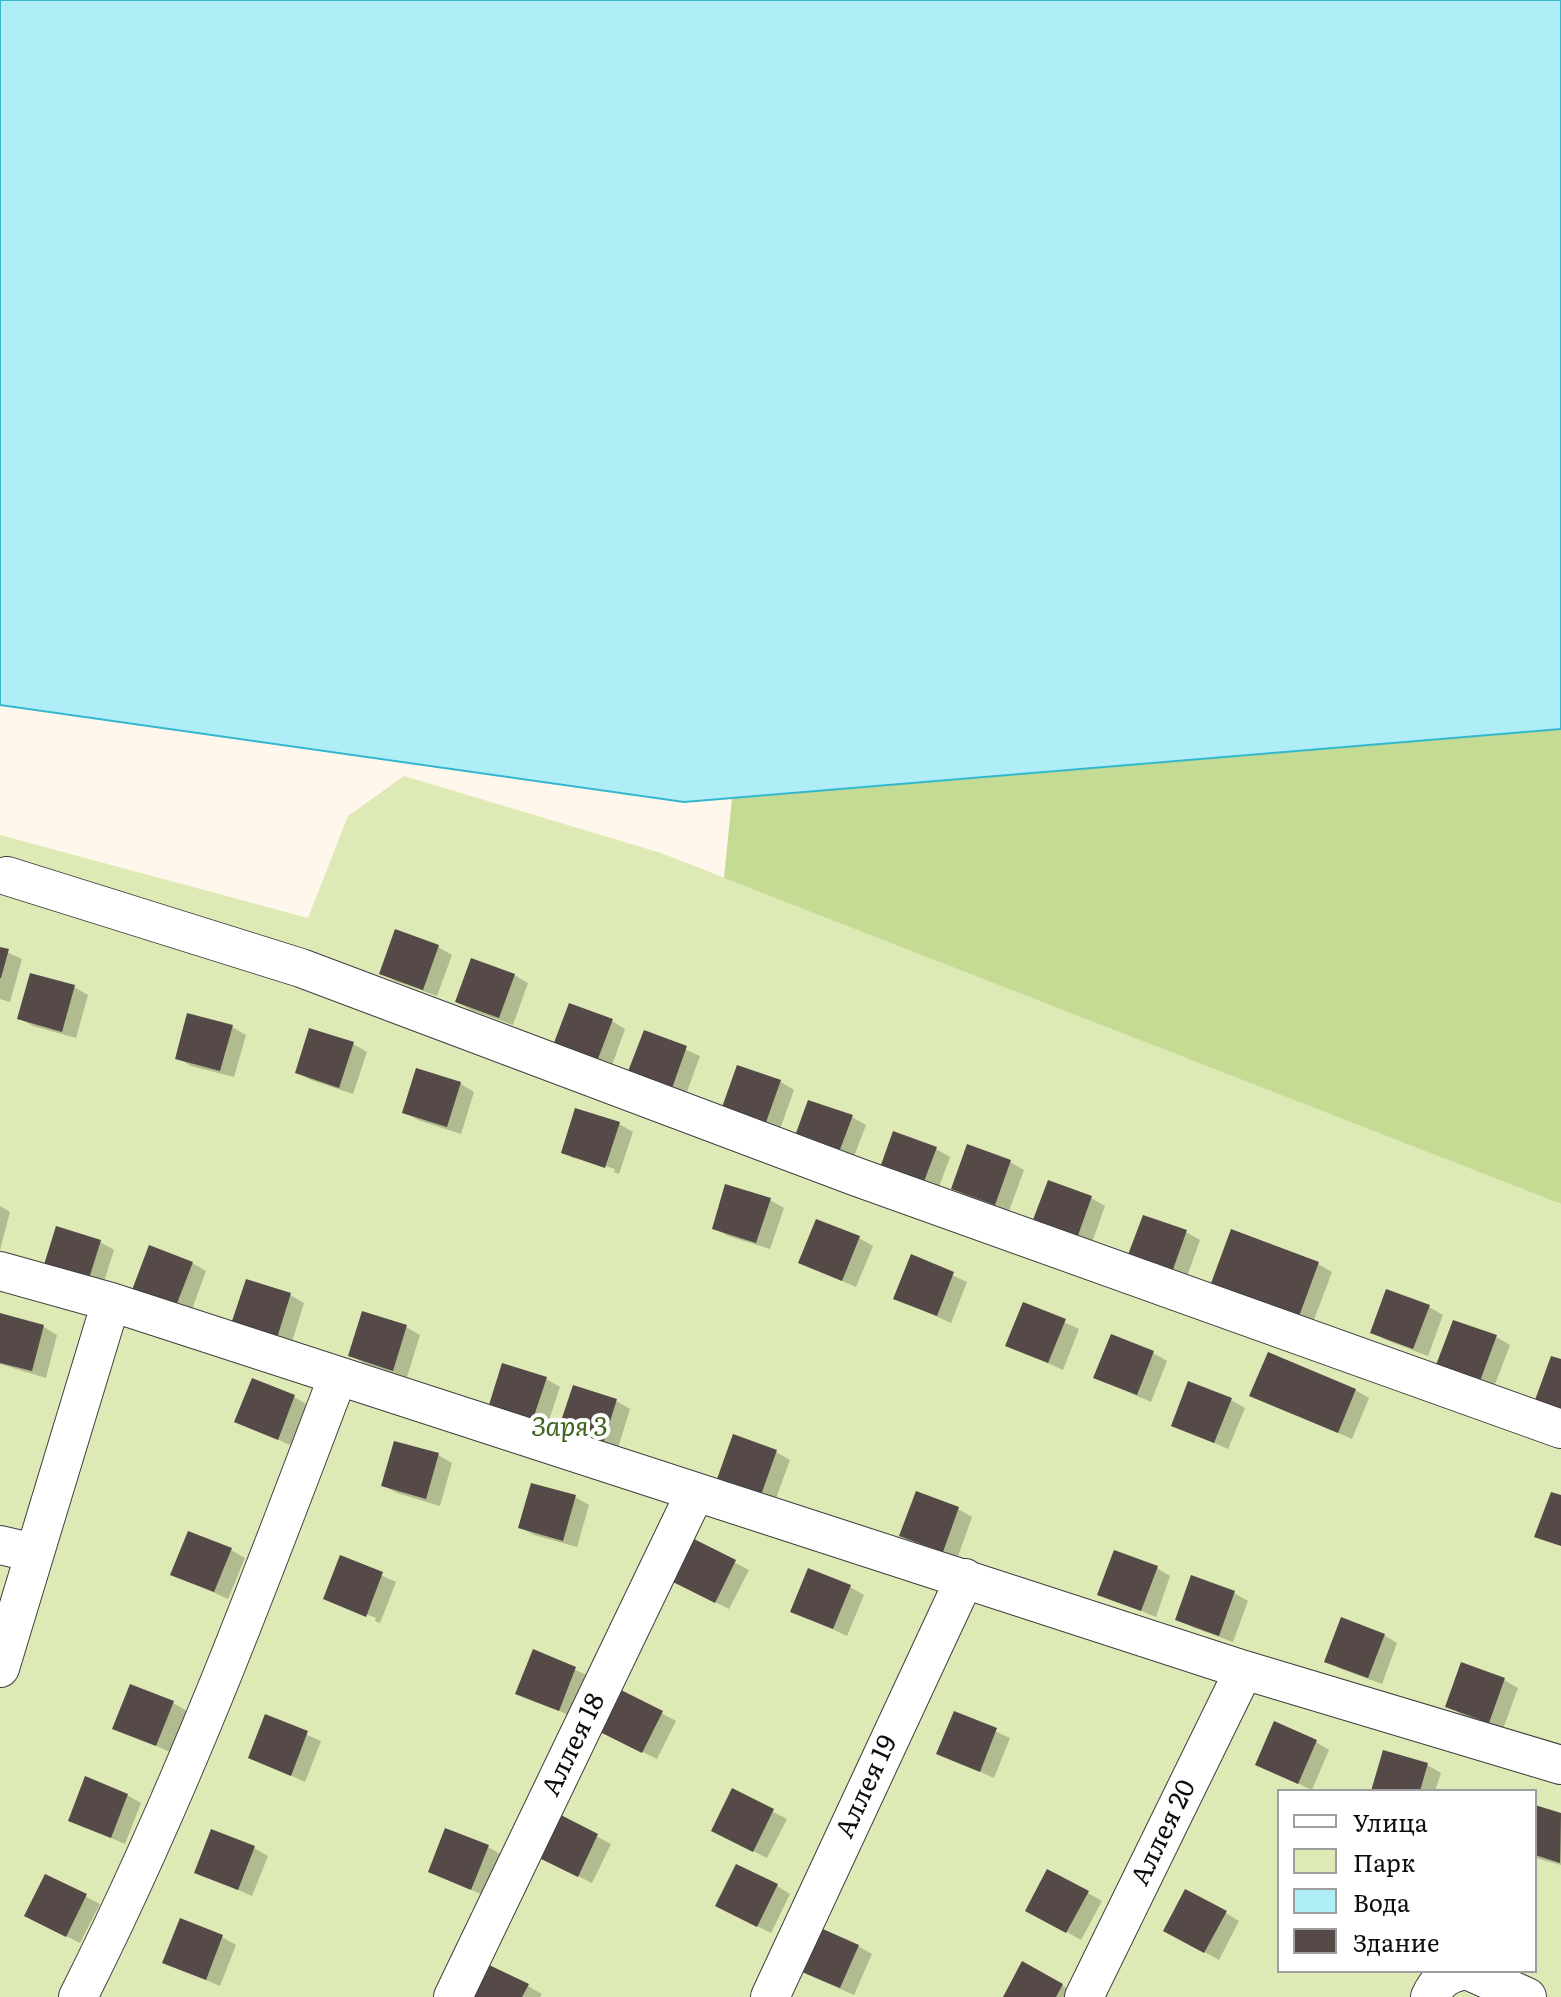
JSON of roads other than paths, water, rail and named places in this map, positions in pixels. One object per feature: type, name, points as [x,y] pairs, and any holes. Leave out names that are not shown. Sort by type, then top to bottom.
[{"type":"lane","points":[[7,876],[301,968],[857,1177],[1561,1429]]},
{"type":"lane","points":[[0,1271],[111,1302],[1244,1670],[1561,1765]]},
{"type":"lane","points":[[0,1668],[17,1549],[111,1302]]},
{"type":"lane","points":[[78,1997],[160,1820],[254,1598],[338,1376]]},
{"type":"lane","name":"Аллея 18","points":[[453,1997],[695,1493]]},
{"type":"lane","name":"Аллея 19","points":[[770,1997],[965,1578]]},
{"type":"lane","name":"Аллея 20","points":[[1084,1997],[1244,1670]]},
{"type":"lane","points":[[1430,1997],[1436,1985],[1453,1973]]},
{"type":"lane","points":[[1473,1973],[1527,1997]]},
{"type":"water","points":[[0,0],[1561,0],[1561,729],[684,802],[0,705]]},
{"type":"park label","name":"Заря 3","points":[[569,1428]]}]
